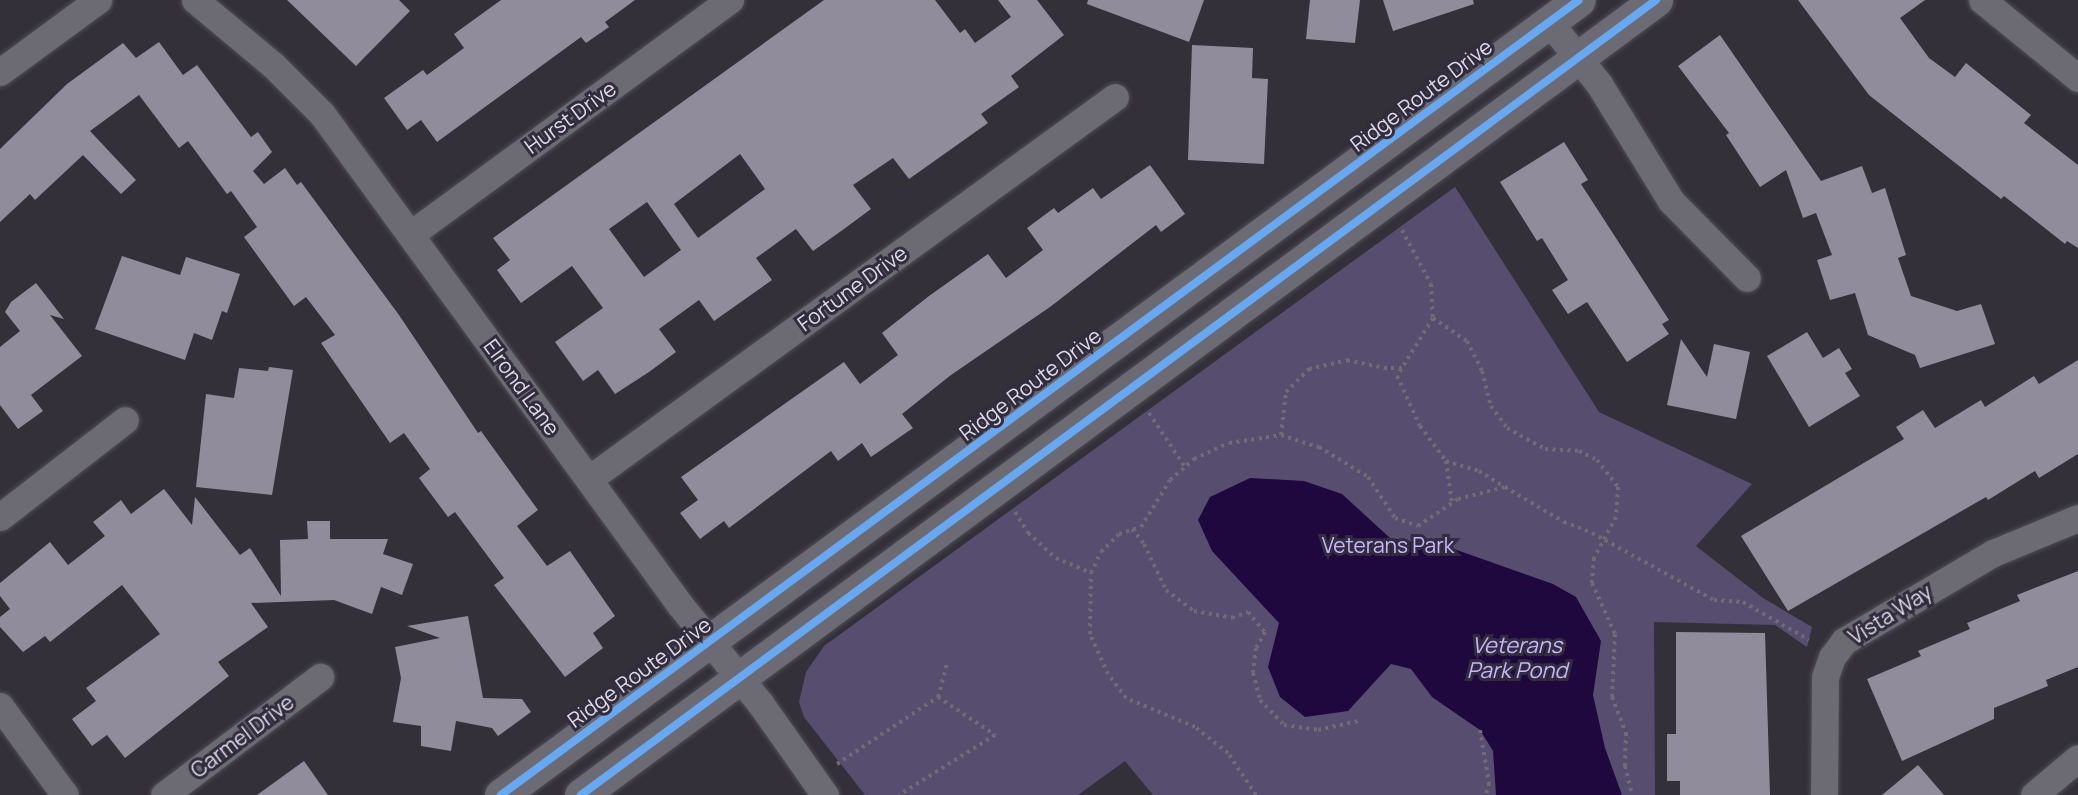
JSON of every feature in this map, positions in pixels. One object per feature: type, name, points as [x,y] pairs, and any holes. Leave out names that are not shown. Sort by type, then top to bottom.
[{"type":"main road","name":"Ridge Route Drive","points":[[501,795],[1579,0]]},
{"type":"main road","points":[[581,795],[1656,0]]},
{"type":"street","points":[[0,72],[98,0]]},
{"type":"street","name":"Elrond Lane","points":[[195,0],[273,65],[322,114],[589,479],[740,678],[825,795]]},
{"type":"street","name":"Hurst Drive","points":[[411,234],[730,0]]},
{"type":"street","points":[[1982,0],[2078,78]]},
{"type":"street","points":[[1549,22],[1599,84],[1671,201],[1747,278]]},
{"type":"street","name":"Fortune Drive","points":[[589,479],[1114,97]]},
{"type":"street","points":[[0,517],[126,420]]},
{"type":"street","name":"Vista Way","points":[[1824,795],[1825,677],[1832,657],[1844,641],[1993,553],[2078,518]]},
{"type":"street","name":"Carmel Drive","points":[[164,795],[320,677]]},
{"type":"street","points":[[0,706],[65,795]]},
{"type":"street","points":[[2034,795],[2078,758]]},
{"type":"path","points":[[1402,230],[1431,284],[1433,318],[1397,376],[1420,426],[1446,461],[1452,503]]},
{"type":"path","points":[[1433,318],[1467,341],[1482,371],[1491,406],[1508,428],[1545,449],[1579,451],[1598,460],[1618,487],[1616,517],[1594,558],[1592,583],[1615,634],[1612,697],[1626,733],[1625,766],[1632,795]]},
{"type":"path","points":[[1281,435],[1286,392],[1309,369],[1347,360],[1384,368],[1402,368]]},
{"type":"path","points":[[1149,413],[1185,467]]},
{"type":"path","points":[[1256,795],[1228,753],[1195,727],[1126,698],[1114,682],[1090,634],[1091,573],[1101,552],[1119,534],[1141,527],[1170,480],[1194,459],[1229,443],[1281,435],[1319,447],[1368,477],[1395,518],[1418,526],[1452,503],[1506,487]]},
{"type":"path","points":[[1446,461],[1479,471],[1564,522],[1605,540],[1714,600],[1743,602],[1809,640]]},
{"type":"path","points":[[1015,512],[1028,533],[1056,558],[1091,573]]},
{"type":"path","points":[[1132,530],[1144,544],[1166,590],[1194,611],[1232,618],[1248,612],[1265,632],[1256,648],[1253,673],[1260,700],[1284,725],[1318,730],[1358,721]]},
{"type":"path","points":[[834,766],[938,696],[947,664]]},
{"type":"path","points":[[899,795],[995,735],[938,696]]},
{"type":"path","points":[[1480,730],[1489,783],[1486,795]]},
{"type":"green space","name":"Veterans Park","points":[[1455,187],[1599,412],[1752,484],[1696,546],[1763,598],[1812,627],[1807,647],[1775,625],[1654,622],[1655,795],[1153,795],[1125,761],[1078,795],[865,795],[804,717],[799,702],[806,672],[824,646]]},
{"type":"water","name":"Veterans Park Pond","points":[[1250,478],[1304,481],[1342,494],[1390,538],[1454,549],[1553,584],[1576,597],[1601,641],[1593,695],[1605,748],[1622,795],[1496,795],[1493,751],[1480,730],[1432,697],[1411,669],[1391,664],[1348,711],[1305,717],[1280,697],[1268,667],[1279,623],[1212,551],[1198,520],[1210,497]]},
{"type":"building","points":[[287,0],[399,0],[410,11],[356,66]]},
{"type":"building","points":[[501,0],[635,0],[605,22],[609,27],[586,43],[581,37],[437,142],[421,120],[407,130],[384,98],[423,70],[427,75],[464,48],[454,34]]},
{"type":"building","points":[[824,0],[935,0],[960,33],[965,29],[975,43],[1011,17],[998,0],[1037,0],[1064,35],[1011,76],[1019,87],[981,114],[988,123],[909,179],[893,158],[853,185],[871,209],[844,229],[813,251],[796,229],[756,258],[772,280],[714,321],[699,300],[659,329],[676,352],[615,394],[598,370],[583,381],[555,342],[603,308],[572,266],[521,303],[497,270],[510,260],[493,238]],"holes":[[[740,154],[765,189],[698,238],[674,204]],[[647,202],[681,250],[644,277],[609,229]]]},
{"type":"building","points":[[1088,0],[1204,0],[1189,42],[1087,4]]},
{"type":"building","points":[[1310,0],[1360,0],[1355,43],[1306,39]]},
{"type":"building","points":[[1383,0],[1473,0],[1474,4],[1393,31]]},
{"type":"building","points":[[1798,0],[1925,0],[1900,18],[1929,58],[1955,77],[1966,63],[2031,115],[2024,123],[2078,165],[2078,248],[2067,241],[2065,244],[2004,196],[2001,199],[1869,95]]},
{"type":"building","points":[[1720,35],[1821,181],[1862,166],[1872,193],[1885,188],[1906,255],[1898,258],[1911,296],[1957,311],[1981,304],[1995,344],[1920,368],[1915,355],[1868,335],[1855,293],[1830,300],[1817,260],[1832,255],[1816,213],[1803,218],[1786,170],[1760,187],[1726,135],[1729,133],[1678,66]]},
{"type":"building","points":[[159,42],[183,75],[197,65],[251,137],[258,132],[272,152],[253,171],[264,184],[285,168],[297,185],[301,182],[399,315],[478,433],[481,431],[538,510],[517,526],[547,566],[570,551],[615,616],[593,633],[603,648],[565,677],[494,585],[504,578],[455,512],[448,517],[419,478],[430,469],[404,433],[390,443],[321,343],[335,335],[306,297],[294,306],[244,237],[257,227],[231,191],[227,194],[188,141],[179,148],[139,95],[90,131],[136,180],[121,194],[83,155],[35,200],[30,194],[0,222],[0,149],[67,84],[123,43],[136,58]]},
{"type":"building","points":[[1192,45],[1253,48],[1252,78],[1268,79],[1264,164],[1188,160]]},
{"type":"building","points":[[1564,142],[1588,180],[1581,184],[1669,320],[1662,324],[1669,334],[1627,362],[1587,302],[1568,314],[1552,290],[1568,280],[1542,238],[1537,241],[1500,182]]},
{"type":"building","points":[[1150,165],[1185,214],[1161,232],[1156,225],[1050,307],[951,375],[902,414],[913,428],[871,457],[862,443],[838,461],[831,451],[729,528],[724,521],[700,539],[680,513],[698,500],[681,477],[844,362],[860,384],[898,355],[882,333],[929,296],[988,254],[1006,278],[1043,250],[1027,228],[1054,208],[1058,213],[1093,188],[1101,199]]},
{"type":"building","points":[[122,256],[180,275],[186,257],[240,274],[227,313],[222,311],[212,340],[194,333],[185,360],[95,329]]},
{"type":"building","points":[[36,283],[64,319],[50,315],[82,356],[31,395],[43,411],[18,429],[0,405],[0,347],[20,331],[5,312],[11,302]]},
{"type":"building","points":[[1807,332],[1823,358],[1839,348],[1852,369],[1845,373],[1860,396],[1809,427],[1767,356]]},
{"type":"building","points":[[1681,339],[1707,377],[1714,344],[1750,352],[1736,419],[1667,405]]},
{"type":"building","points":[[2078,360],[2078,454],[2039,478],[2035,471],[1988,500],[1986,497],[1788,611],[1741,536],[1904,439],[1896,427],[1923,410],[1935,428],[1981,400],[1985,407],[2034,376],[2039,384]]},
{"type":"building","points":[[269,367],[293,370],[272,495],[196,487],[206,394],[234,398],[239,368],[268,371]]},
{"type":"building","points":[[164,489],[192,525],[195,497],[240,555],[250,548],[281,596],[280,540],[308,539],[307,521],[330,521],[330,539],[388,539],[383,554],[413,564],[402,595],[381,587],[372,614],[334,600],[251,603],[268,627],[218,662],[229,676],[125,758],[107,735],[92,746],[72,719],[96,701],[86,688],[160,634],[122,585],[50,642],[45,636],[23,652],[0,627],[0,617],[10,609],[0,596],[0,583],[50,542],[68,565],[105,536],[93,522],[121,500],[131,514]]},
{"type":"building","points":[[2078,571],[2078,667],[2046,680],[2048,686],[1994,708],[1994,719],[1902,761],[1867,679],[1921,656],[1918,651],[1970,629],[1967,623],[2020,601],[2017,595]]},
{"type":"building","points":[[468,616],[483,698],[522,699],[531,712],[498,736],[492,728],[456,721],[451,751],[421,746],[421,726],[393,722],[401,678],[395,647],[440,638],[407,626]]},
{"type":"building","points":[[1676,632],[1765,633],[1770,795],[1680,795],[1680,781],[1667,781],[1667,734],[1676,734]]},
{"type":"building","points":[[304,761],[328,795],[257,795]]},
{"type":"building","points":[[1918,765],[1944,795],[1882,795]]},
{"type":"cycle path","points":[[501,795],[1579,0]]},
{"type":"cycle path","points":[[581,795],[1656,0]]}]
